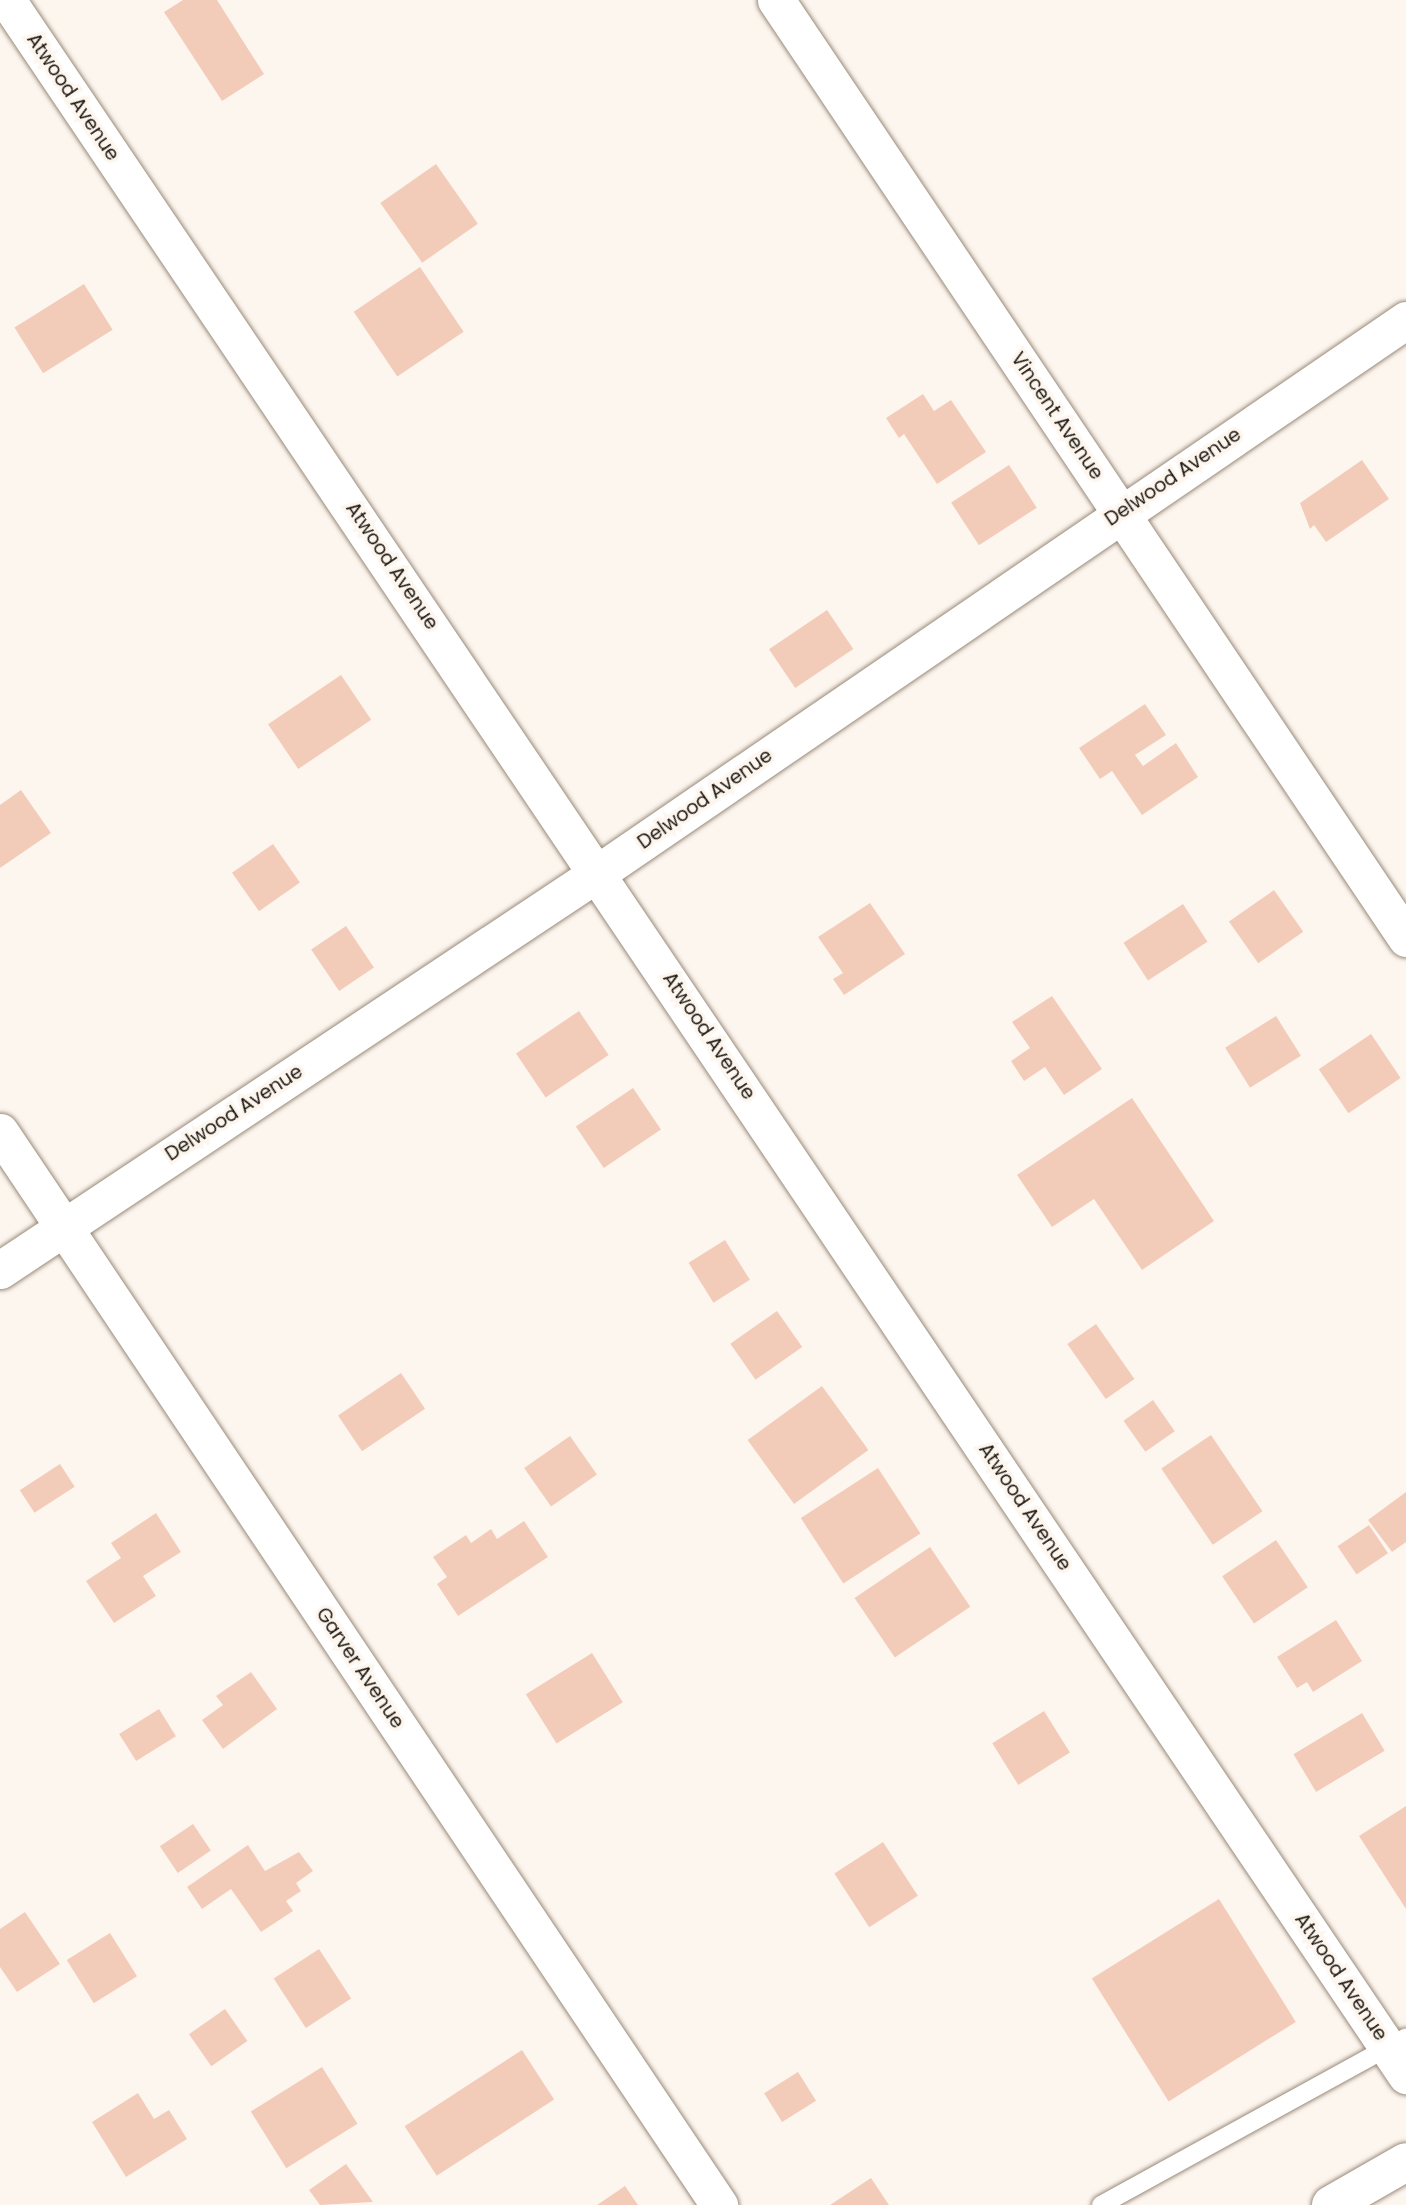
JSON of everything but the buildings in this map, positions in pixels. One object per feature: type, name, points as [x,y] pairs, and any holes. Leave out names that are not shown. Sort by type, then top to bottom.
[{"type":"main road","points":[[1331,2205],[1406,2162]]},
{"type":"street","name":"Atwood Avenue","points":[[7,0],[1400,2053]]},
{"type":"street","name":"Vincent Avenue","points":[[776,0],[1406,938]]},
{"type":"street","name":"Delwood Avenue","points":[[0,1270],[599,872],[1121,512],[1406,320]]},
{"type":"street","name":"Garver Avenue","points":[[0,1132],[719,2205]]},
{"type":"lane","points":[[1101,2205],[1400,2053]]}]
